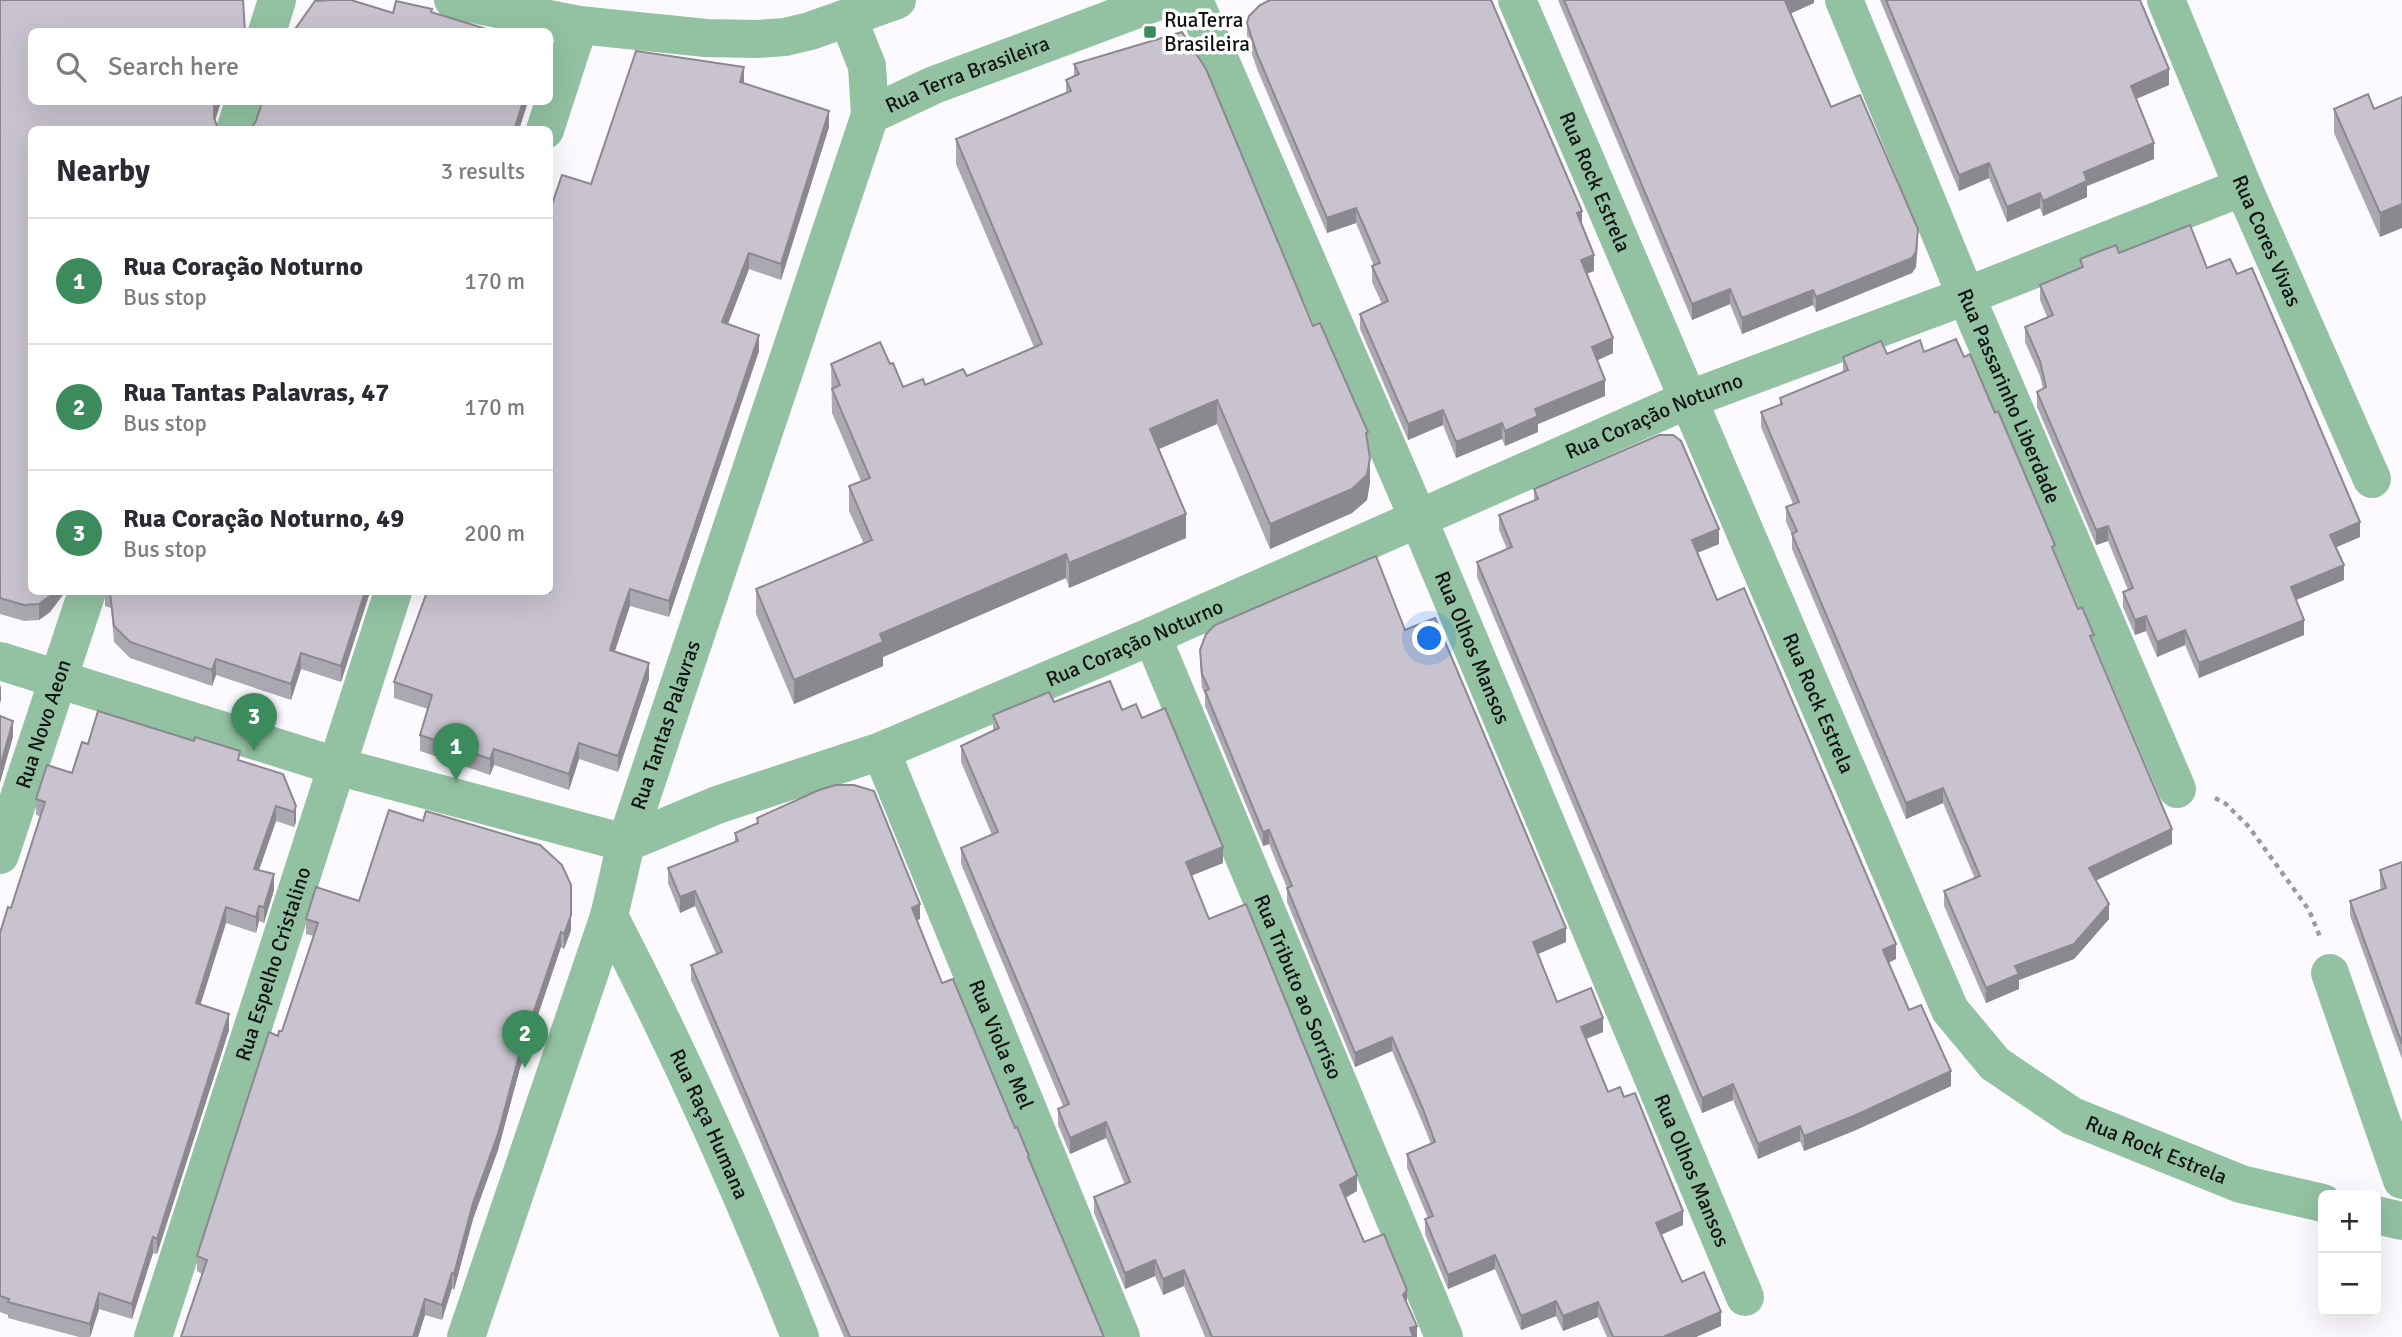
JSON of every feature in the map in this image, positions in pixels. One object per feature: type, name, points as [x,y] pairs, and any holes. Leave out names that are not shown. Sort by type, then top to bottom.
[{"type":"street","points":[[268,28],[277,0]]},
{"type":"street","points":[[453,0],[579,25],[706,38],[757,39],[785,37],[897,0]]},
{"type":"street","name":"Rua Terra Brasileira","points":[[848,18],[867,66],[870,115],[934,85],[1162,0]]},
{"type":"street","name":"Rua Olhos Mansos","points":[[1194,0],[1418,518],[1745,1297]]},
{"type":"street","name":"Rua Rock Estrela","points":[[1517,0],[1950,1010],[1995,1064],[2072,1116],[2241,1184],[2318,1202]]},
{"type":"street","name":"Rua Passarinho Liberdade","points":[[1844,0],[1966,296],[2177,789]]},
{"type":"street","name":"Rua Cores Vivas","points":[[2166,0],[2243,187],[2372,479]]},
{"type":"street","points":[[546,126],[579,25]]},
{"type":"street","points":[[236,126],[243,105]]},
{"type":"street","name":"Rua Tantas Palavras","points":[[466,1337],[609,916],[626,843],[870,115]]},
{"type":"street","name":"Rua Coração Noturno","points":[[626,843],[717,806],[881,751],[1152,636],[1688,400],[1966,296],[2243,187]]},
{"type":"street","name":"Rua Novo Aeon","points":[[0,855],[86,595]]},
{"type":"street","name":"Rua Espelho Cristalino","points":[[153,1337],[392,595]]},
{"type":"street","name":"Rua Tributo ao Sorriso","points":[[1152,636],[1444,1337]]},
{"type":"street","points":[[0,661],[336,766],[626,843]]},
{"type":"street","name":"Rua Viola e Mel","points":[[881,751],[1121,1337]]},
{"type":"street","name":"Rua Raça Humana","points":[[609,916],[657,1010],[752,1216],[800,1337]]},
{"type":"street","points":[[2330,973],[2402,1180]]},
{"type":"street","points":[[2381,1216],[2402,1221]]},
{"type":"path","points":[[2177,789],[2203,791],[2226,804],[2249,827],[2309,910],[2330,973]]},
{"type":"building","points":[[0,0],[243,0],[245,28],[28,28],[28,105],[215,105],[214,118],[217,126],[28,126],[28,595],[51,595],[39,604],[24,605],[0,598]]},
{"type":"building","points":[[351,0],[393,13],[396,1],[432,9],[431,12],[483,28],[296,28],[315,1]]},
{"type":"building","points":[[1270,0],[1491,0],[1582,211],[1577,213],[1594,255],[1581,260],[1613,338],[1592,347],[1605,380],[1535,409],[1538,416],[1505,431],[1502,423],[1456,442],[1443,410],[1408,424],[1360,314],[1388,301],[1372,266],[1380,263],[1356,208],[1327,218],[1257,54],[1247,23],[1249,16],[1260,5]]},
{"type":"building","points":[[1564,0],[1787,0],[1785,1],[1831,107],[1860,95],[1918,229],[1916,252],[1912,258],[1816,297],[1813,290],[1742,318],[1730,289],[1692,304]]},
{"type":"building","points":[[1886,0],[2140,0],[2169,69],[2131,86],[2154,143],[2084,172],[2087,181],[2043,201],[2040,193],[2007,207],[1989,163],[1959,175]]},
{"type":"building","points":[[1182,32],[1206,69],[1313,326],[1320,323],[1368,432],[1370,458],[1367,475],[1352,489],[1270,524],[1217,400],[1150,429],[1186,514],[1069,563],[1066,554],[880,634],[883,642],[794,680],[756,589],[872,540],[849,486],[870,478],[832,389],[840,385],[831,364],[880,342],[903,387],[923,379],[925,385],[963,369],[967,376],[1042,344],[956,139],[1071,91],[1066,80],[1079,74],[1074,64]]},
{"type":"building","points":[[636,51],[744,67],[740,82],[829,111],[781,264],[749,253],[722,322],[759,335],[669,601],[630,589],[619,620],[610,650],[649,663],[618,756],[579,743],[569,774],[494,749],[490,759],[420,735],[432,695],[394,682],[426,595],[553,595],[553,201],[562,175],[591,184]]},
{"type":"building","points":[[2368,94],[2374,109],[2402,97],[2402,204],[2380,213],[2334,109]]},
{"type":"building","points":[[261,105],[522,105],[515,126],[253,126]]},
{"type":"building","points":[[2190,225],[2207,268],[2230,259],[2237,274],[2252,268],[2360,522],[2330,535],[2344,565],[2291,587],[2304,620],[2199,663],[2185,630],[2157,642],[2146,616],[2135,620],[2123,592],[2133,588],[2108,526],[2096,530],[2037,392],[2046,387],[2040,361],[2025,327],[2053,315],[2040,285],[2083,267],[2080,259],[2116,245],[2119,253]]},
{"type":"building","points":[[1956,339],[1964,357],[1970,354],[1995,413],[1998,411],[2055,545],[2052,547],[2078,609],[2082,607],[2094,635],[2090,636],[2172,829],[2089,868],[2109,904],[2074,944],[2015,966],[2019,974],[1986,988],[1944,891],[1980,876],[1943,788],[1906,803],[1792,534],[1797,531],[1786,507],[1799,502],[1761,412],[1782,404],[1780,398],[1848,370],[1843,357],[1881,341],[1887,354],[1920,340],[1924,352]]},
{"type":"building","points":[[1659,435],[1673,435],[1681,441],[1719,529],[1692,540],[1717,600],[1744,588],[1896,944],[1883,950],[1909,1010],[1921,1005],[1951,1071],[1804,1136],[1800,1126],[1758,1144],[1733,1084],[1702,1098],[1477,562],[1512,547],[1499,515],[1538,499],[1534,489]]},
{"type":"building","points":[[1376,556],[1405,630],[1435,618],[1566,928],[1533,942],[1557,1002],[1591,988],[1603,1018],[1581,1027],[1608,1092],[1620,1087],[1624,1097],[1635,1093],[1683,1211],[1656,1223],[1682,1282],[1704,1272],[1721,1312],[1663,1337],[1613,1337],[1598,1302],[1563,1316],[1556,1301],[1521,1316],[1495,1255],[1448,1275],[1425,1219],[1433,1216],[1407,1154],[1435,1142],[1423,1109],[1392,1037],[1355,1053],[1287,888],[1292,886],[1269,830],[1263,832],[1205,691],[1209,689],[1202,674],[1200,650],[1206,634],[1215,625]]},
{"type":"building","points":[[110,595],[364,595],[341,666],[301,653],[291,684],[216,659],[212,670],[130,642],[114,626]]},
{"type":"building","points":[[1110,681],[1122,710],[1136,704],[1142,718],[1165,708],[1223,847],[1186,862],[1209,919],[1246,904],[1357,1175],[1340,1185],[1364,1242],[1384,1234],[1407,1290],[1403,1295],[1417,1326],[1410,1328],[1413,1337],[1212,1337],[1184,1270],[1163,1279],[1155,1260],[1125,1273],[1094,1197],[1130,1182],[1106,1122],[1070,1138],[1058,1109],[1069,1104],[961,848],[998,832],[961,746],[999,728],[993,715],[1049,692],[1054,702]]},
{"type":"building","points":[[98,711],[194,741],[195,737],[240,751],[238,760],[283,774],[296,806],[294,812],[276,806],[254,869],[274,874],[264,907],[259,906],[256,917],[226,907],[196,1003],[229,1014],[157,1239],[153,1237],[132,1304],[99,1293],[90,1324],[8,1302],[9,1299],[0,1296],[0,933],[8,907],[11,908],[45,802],[36,799],[47,765],[72,773],[82,742],[88,744]]},
{"type":"building","points":[[0,716],[13,721],[0,767]]},
{"type":"building","points":[[836,785],[854,785],[874,791],[920,904],[912,908],[942,983],[953,979],[1104,1337],[850,1337],[691,965],[722,952],[695,891],[680,897],[668,868],[738,841],[735,833],[758,823],[757,818]]},
{"type":"building","points":[[389,810],[423,821],[426,811],[540,845],[562,865],[571,885],[571,915],[564,934],[561,932],[520,1052],[498,1134],[473,1203],[454,1274],[452,1273],[442,1305],[425,1299],[413,1337],[181,1337],[207,1260],[197,1256],[269,1032],[278,1036],[279,1031],[282,1031],[318,923],[306,919],[316,887],[359,901]]},
{"type":"building","points":[[2402,862],[2402,1044],[2350,901],[2386,888],[2380,870]]},
{"type":"place","name":"RuaTerra Brasileira","points":[[1150,32]]},
{"type":"place","name":"Rua Coração Noturno, 49","points":[[254,751]]},
{"type":"place","name":"Rua Coração Noturno","points":[[456,781]]},
{"type":"place","name":"Rua Tantas Palavras, 47","points":[[525,1068]]}]
